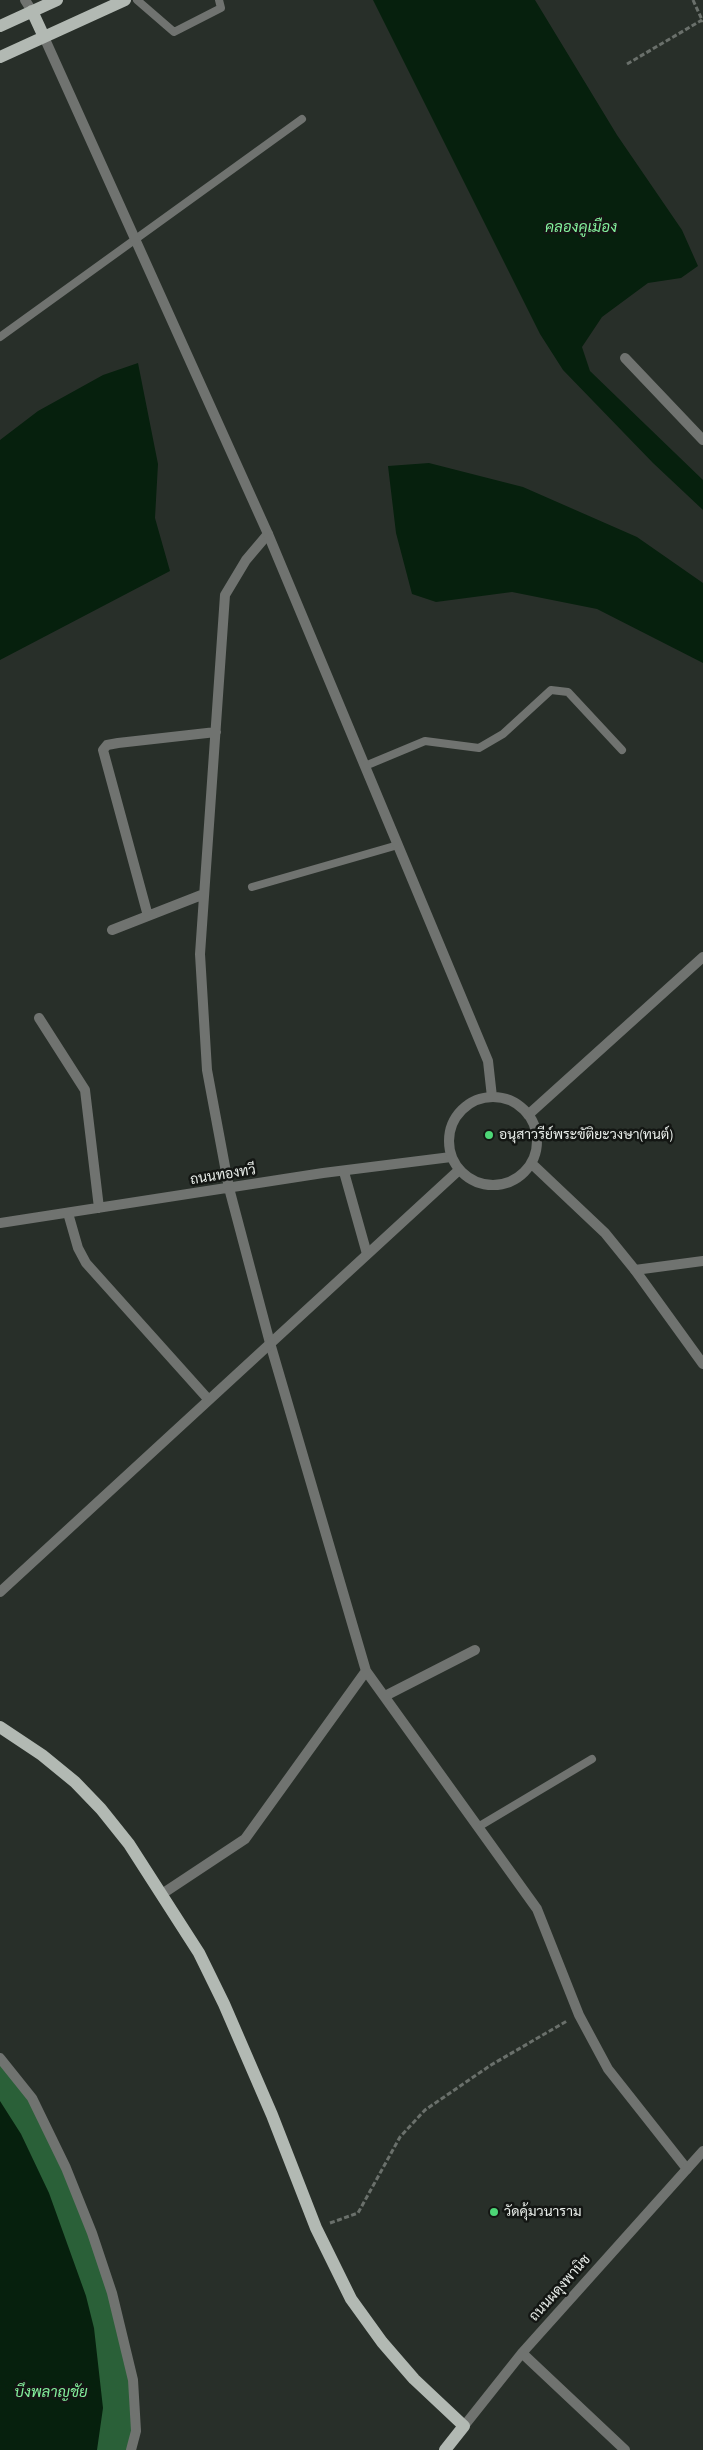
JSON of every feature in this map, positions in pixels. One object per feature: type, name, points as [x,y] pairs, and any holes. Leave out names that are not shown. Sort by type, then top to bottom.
[{"type":"main road","points":[[0,26],[57,0]]},
{"type":"main road","points":[[0,57],[125,0]]},
{"type":"main road","points":[[32,12],[44,37]]},
{"type":"main road","points":[[0,1727],[42,1755],[75,1782],[101,1809],[129,1844],[199,1953],[224,2004],[272,2115],[316,2228],[351,2299],[382,2342],[414,2380],[464,2426]]},
{"type":"main road","name":"ถนนผดุงพานิช","points":[[446,2450],[464,2426]]},
{"type":"street","points":[[25,0],[32,12]]},
{"type":"street","points":[[44,37],[268,534],[488,1061],[492,1097]]},
{"type":"street","points":[[624,358],[703,440]]},
{"type":"street","points":[[268,534],[246,560],[225,595],[200,954],[207,1070],[229,1188],[270,1343],[366,1671],[536,1909],[579,2015],[608,2069],[687,2169]]},
{"type":"street","points":[[148,916],[103,750],[107,745],[118,743],[216,732]]},
{"type":"street","points":[[112,930],[204,894]]},
{"type":"street","points":[[528,1115],[703,957]]},
{"type":"street","points":[[38,1018],[85,1090],[99,1208]]},
{"type":"street","points":[[492,1097],[512,1102],[528,1115],[535,1128],[537,1143],[531,1163],[517,1178],[503,1184],[482,1184],[468,1178],[459,1170],[452,1157],[449,1144],[451,1129],[458,1116],[477,1100],[492,1097]]},
{"type":"street","name":"ถนนทองทวี","points":[[0,1224],[229,1188],[452,1157]]},
{"type":"street","points":[[531,1163],[605,1233],[635,1270],[703,1364]]},
{"type":"street","points":[[0,1592],[459,1170]]},
{"type":"street","points":[[344,1172],[367,1254]]},
{"type":"street","points":[[68,1213],[78,1248],[86,1263],[208,1400]]},
{"type":"street","points":[[635,1270],[703,1261]]},
{"type":"street","points":[[385,1696],[475,1650]]},
{"type":"street","points":[[162,1894],[245,1838],[366,1671]]},
{"type":"street","points":[[0,2058],[32,2098],[66,2168],[92,2233],[112,2293],[133,2380],[136,2431],[131,2450]]},
{"type":"street","name":"ถนนผดุงพานิช","points":[[464,2426],[522,2353],[703,2151]]},
{"type":"street","points":[[522,2353],[625,2450]]},
{"type":"lane","points":[[138,0],[174,32],[221,8],[219,0]]},
{"type":"lane","points":[[0,337],[302,119]]},
{"type":"lane","points":[[365,766],[425,741],[479,748],[503,734],[551,690],[568,692],[622,750]]},
{"type":"lane","points":[[252,887],[398,845]]},
{"type":"lane","points":[[478,1827],[592,1759]]},
{"type":"path","points":[[627,64],[703,21],[693,0]]},
{"type":"path","points":[[316,2228],[358,2213],[400,2138],[425,2110],[491,2065],[579,2015]]},
{"type":"green space","name":"บึงพลาญชัย","points":[[0,2058],[32,2098],[92,2233],[133,2380],[131,2450],[0,2450]]},
{"type":"water","name":"คลองคูเมือง","points":[[373,0],[535,0],[617,135],[682,230],[698,266],[681,278],[648,283],[602,317],[582,347],[590,371],[703,480],[703,510],[653,463],[563,370],[540,334]]},
{"type":"water","points":[[138,363],[158,464],[155,518],[170,571],[0,660],[0,440],[38,411],[103,375]]},
{"type":"water","points":[[429,463],[523,487],[637,537],[703,583],[703,663],[597,609],[512,592],[436,602],[412,594],[396,533],[388,466]]},
{"type":"water","name":"บึงพลาญชัย","points":[[0,2101],[21,2134],[49,2193],[86,2296],[94,2328],[103,2408],[97,2450],[0,2450]]},
{"type":"place","name":"อนุสาวรีย์พระขัติยะวงษา(ทนต์)","points":[[489,1135]]},
{"type":"place","name":"วัดคุ้มวนาราม","points":[[494,2212]]}]
